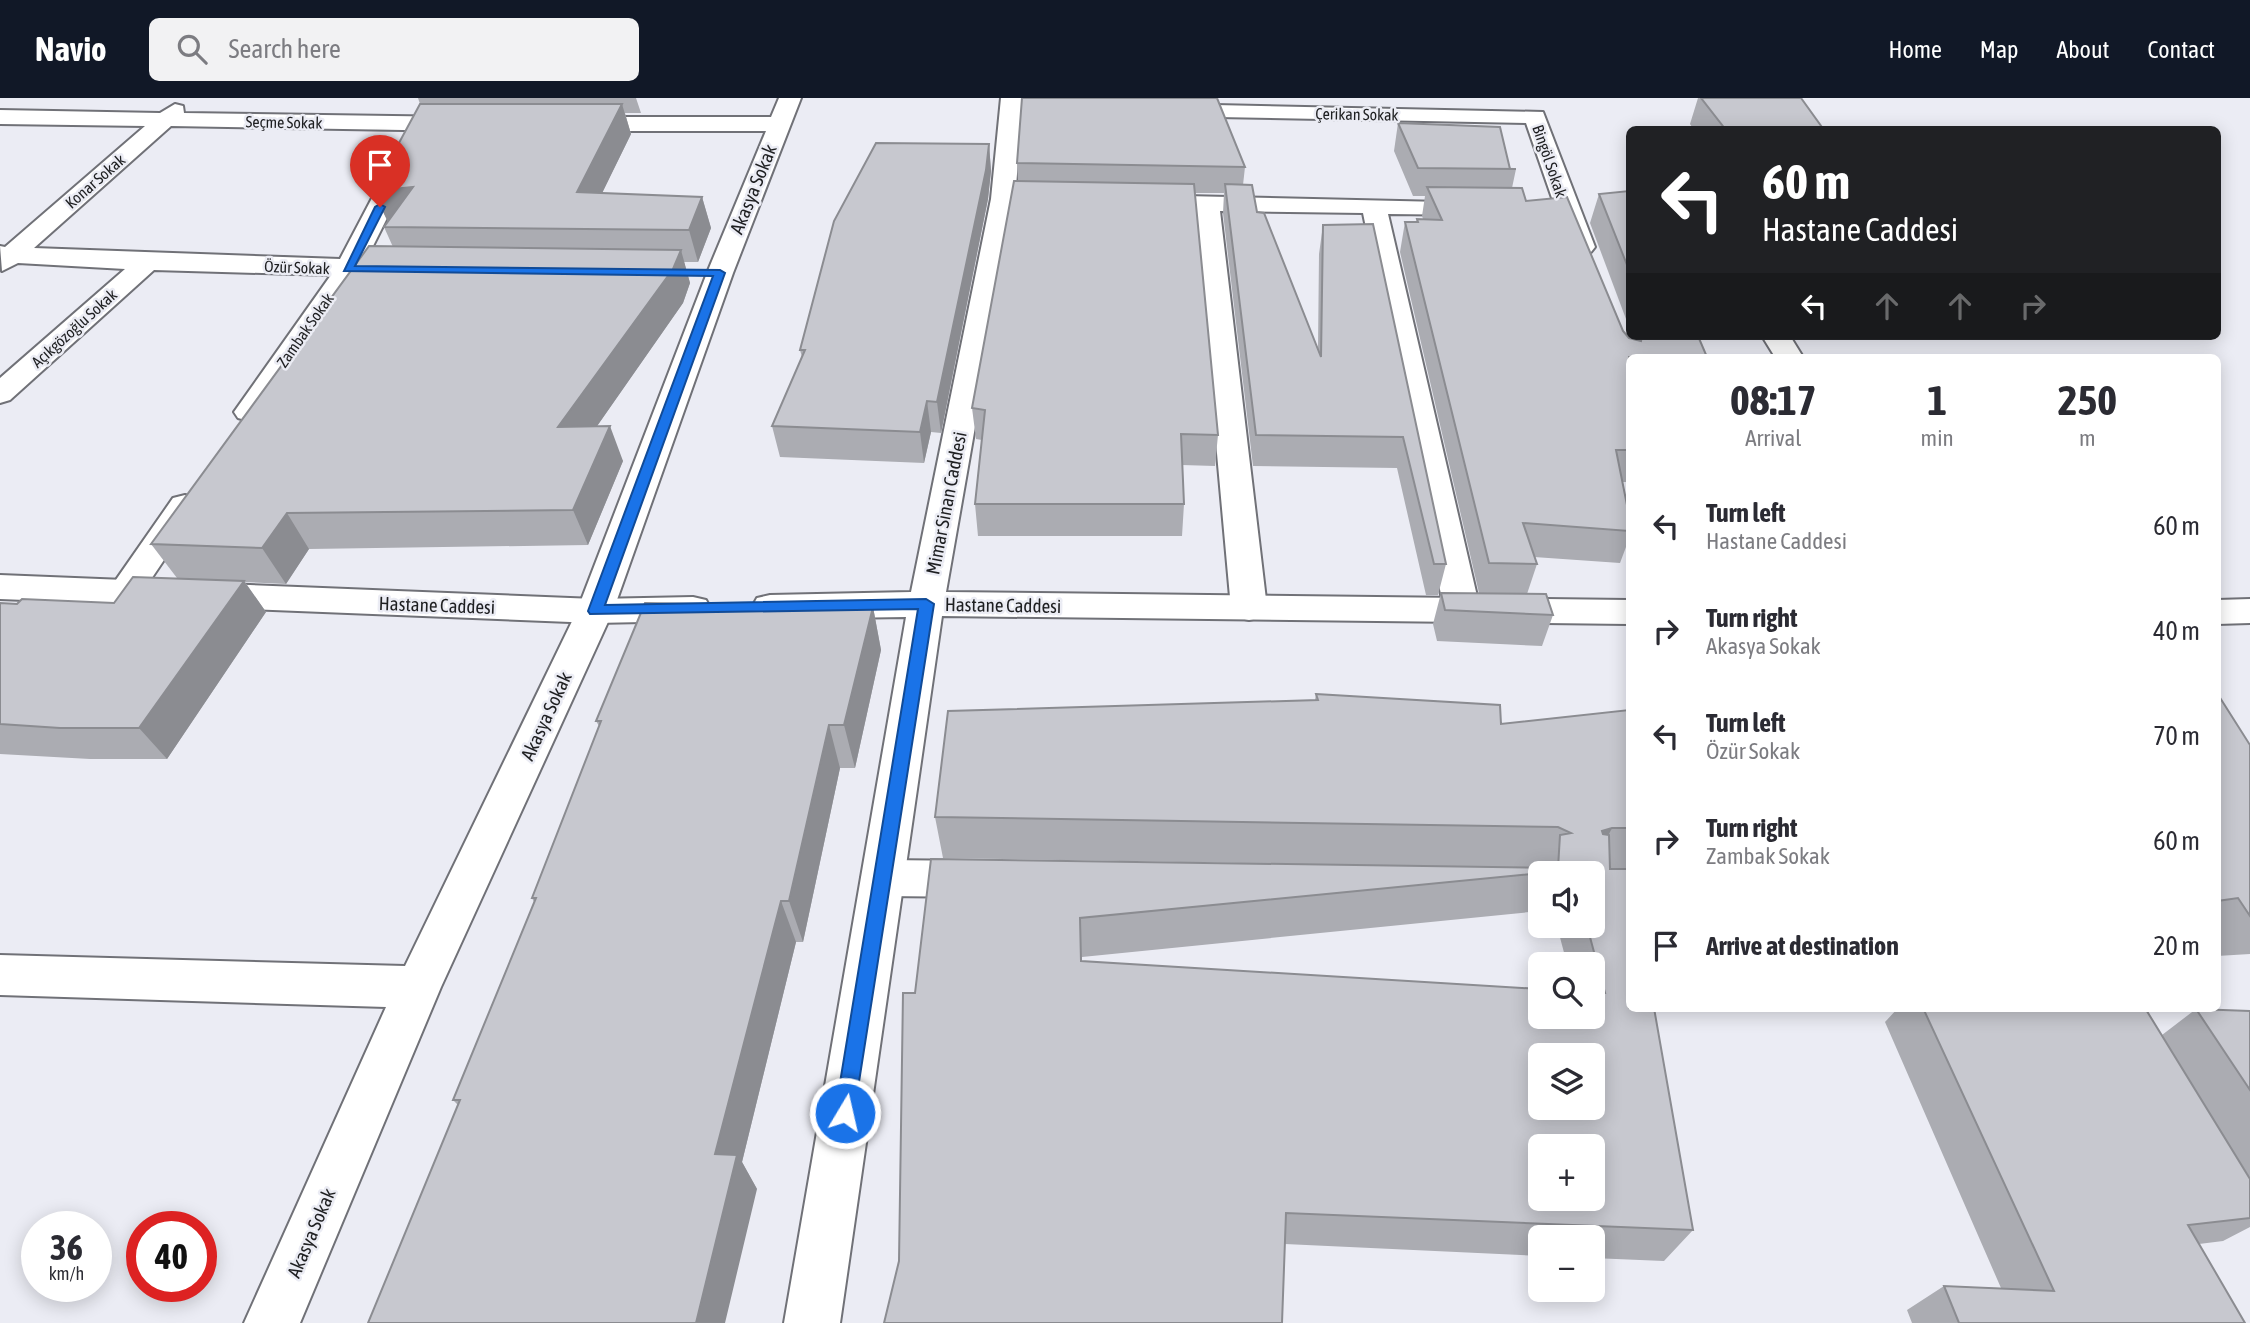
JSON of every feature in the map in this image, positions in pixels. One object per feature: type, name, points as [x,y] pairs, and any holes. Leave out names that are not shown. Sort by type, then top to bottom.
[{"type":"street","name":"Konar Sokak","points":[[4,257],[190,98]]},
{"type":"street","name":"Mimar Sinan Caddesi","points":[[812,1323],[926,604],[1017,199],[1020,106]]},
{"type":"street","points":[[560,124],[784,111]]},
{"type":"street","name":"Akasya Sokak","points":[[272,1323],[418,987],[595,611],[706,273],[784,111]]},
{"type":"street","name":"Çerikan Sokak","points":[[1149,111],[1535,117]]},
{"type":"street","name":"Seçme Sokak","points":[[0,117],[478,124]]},
{"type":"street","name":"Bingöl Sokak","points":[[1535,117],[1590,268]]},
{"type":"street","name":"Zambak Sokak","points":[[232,437],[348,269],[423,124]]},
{"type":"street","points":[[1112,201],[1498,208]]},
{"type":"street","points":[[1208,203],[1249,608]]},
{"type":"street","points":[[1374,207],[1462,609]]},
{"type":"street","points":[[1539,208],[1567,209]]},
{"type":"street","name":"Özür Sokak","points":[[4,257],[430,270]]},
{"type":"street","name":"Açıkgözoğlu Sokak","points":[[0,394],[148,262]]},
{"type":"street","points":[[123,595],[201,482]]},
{"type":"street","name":"Hastane Caddesi","points":[[0,587],[123,595],[595,611],[926,604],[1626,612]]},
{"type":"street","points":[[2221,612],[2250,611]]},
{"type":"street","points":[[883,878],[1023,880]]},
{"type":"street","points":[[0,975],[418,987]]},
{"type":"building","points":[[1022,98],[1217,98],[1245,167],[1017,163]]},
{"type":"building","points":[[1701,98],[1801,98],[1821,126],[1723,126]]},
{"type":"building","points":[[420,104],[622,104],[577,192],[702,197],[689,230],[384,227],[413,187],[373,191]]},
{"type":"building","points":[[1398,123],[1500,127],[1510,169],[1418,168]]},
{"type":"building","points":[[876,143],[989,144],[986,170],[937,402],[927,401],[920,432],[772,426],[805,350],[800,350],[834,221]]},
{"type":"building","points":[[1014,181],[1194,184],[1218,435],[1181,434],[1184,504],[975,504],[985,410],[972,408]]},
{"type":"building","points":[[1225,184],[1252,185],[1257,212],[1264,213],[1321,357],[1323,225],[1373,224],[1446,564],[1434,564],[1403,437],[1256,435]]},
{"type":"building","points":[[1427,187],[1522,188],[1526,201],[1567,197],[1626,340],[1700,340],[1706,354],[1626,354],[1626,450],[1616,450],[1626,500],[1626,531],[1523,523],[1537,564],[1489,563],[1405,222],[1418,222],[1417,219],[1442,220]]},
{"type":"building","points":[[1626,191],[1626,262],[1599,194]]},
{"type":"building","points":[[369,246],[681,250],[673,269],[558,427],[610,426],[573,510],[287,513],[262,548],[151,544]]},
{"type":"building","points":[[133,577],[244,581],[139,728],[60,728],[0,724],[0,603],[17,604],[22,599],[114,603]]},
{"type":"building","points":[[1441,593],[1546,594],[1553,615],[1445,610]]},
{"type":"building","points":[[645,603],[873,607],[844,725],[829,725],[789,901],[781,901],[715,1154],[737,1155],[696,1323],[368,1323],[460,1100],[453,1100],[536,898],[532,898],[601,721],[596,721]]},
{"type":"building","points":[[1316,694],[1500,705],[1501,724],[1626,710],[1626,828],[1602,831],[1603,834],[1609,835],[1610,869],[1626,869],[1626,1012],[1655,1012],[1693,1230],[1286,1213],[1282,1323],[884,1323],[899,1261],[903,993],[915,993],[931,859],[1528,868],[1528,874],[1080,918],[1081,961],[1528,988],[1528,1029],[1605,1029],[1605,952],[1594,952],[1590,938],[1605,938],[1605,861],[1558,861],[1560,835],[1571,833],[1558,827],[935,817],[948,711],[1318,700]]},
{"type":"building","points":[[2221,699],[2250,745],[2250,916],[2238,898],[2221,900]]},
{"type":"building","points":[[2250,1011],[2250,1090],[2198,1012]]},
{"type":"building","points":[[1925,1012],[2147,1012],[2250,1179],[2250,1218],[2188,1225],[2245,1323],[1959,1323],[1944,1286],[2054,1291]]},
{"type":"route","points":[[380,207],[348,269],[720,273],[595,611],[926,604],[845,1113]]}]
